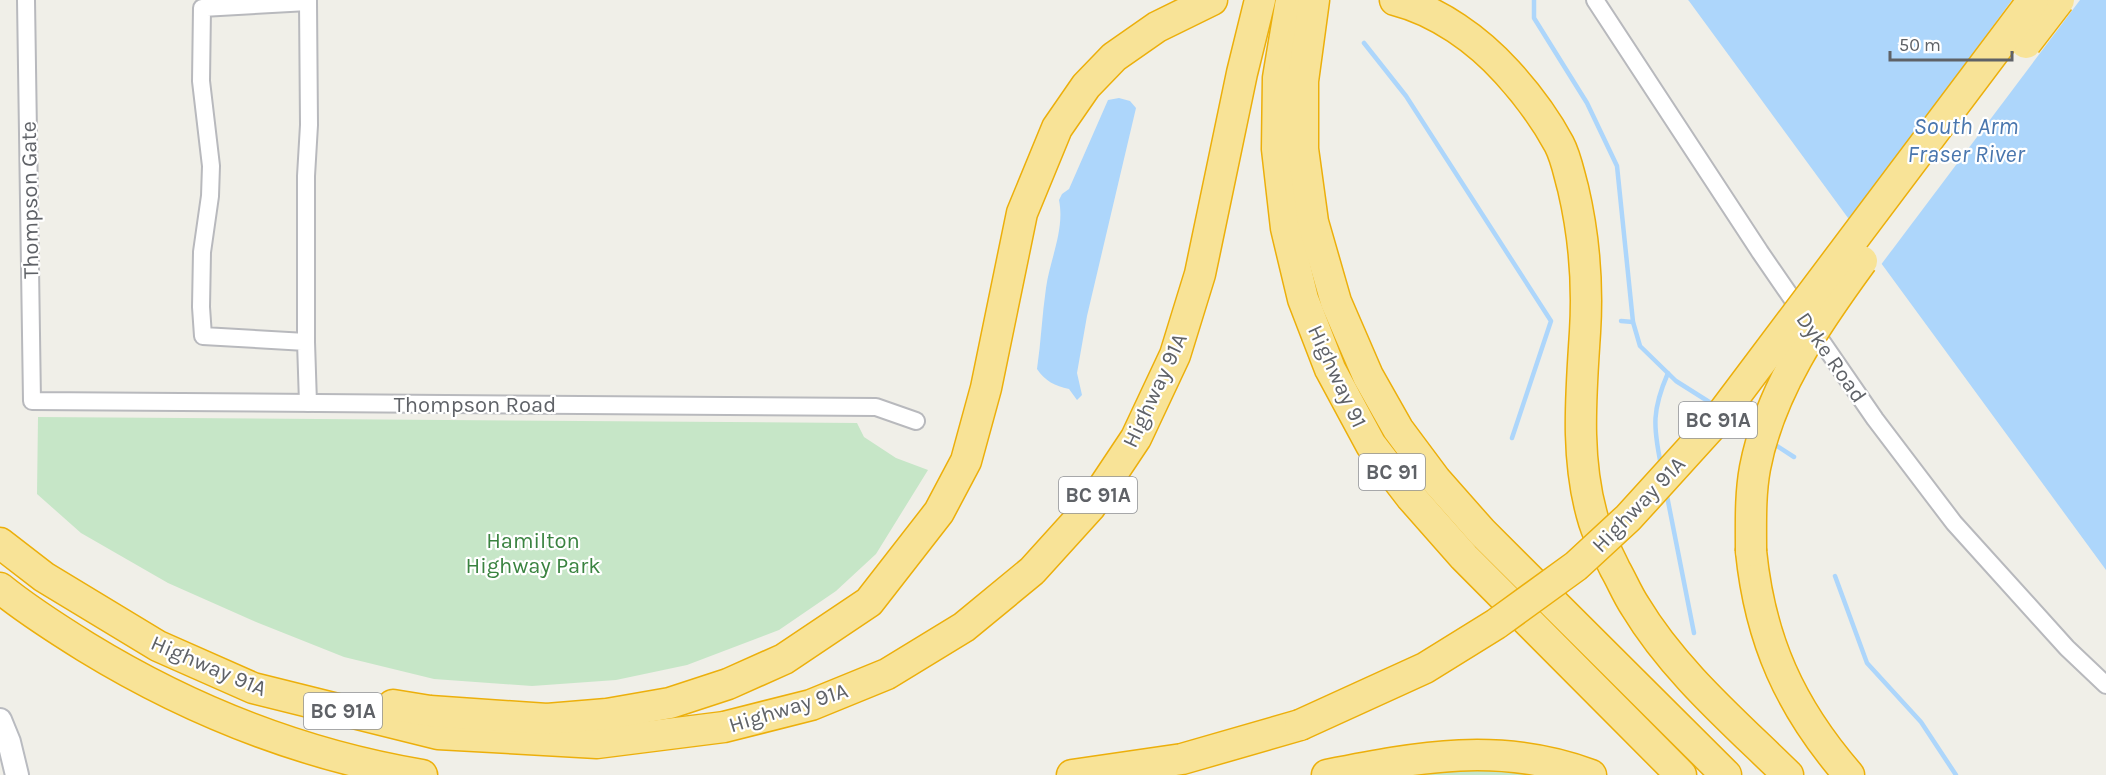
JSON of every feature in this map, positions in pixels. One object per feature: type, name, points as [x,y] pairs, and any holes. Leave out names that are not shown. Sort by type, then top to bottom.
[{"type":"highway","points":[[0,542],[162,627],[252,668],[302,685],[355,699],[430,711],[547,719],[607,714],[670,703],[747,676],[784,659],[869,602],[939,512],[966,461],[986,388],[1022,213],[1057,128],[1086,86],[1114,57],[1157,27],[1212,0]]},
{"type":"highway","name":"Highway 91A","points":[[0,542],[44,578],[158,646],[242,684],[438,734],[597,743],[724,727],[811,705],[887,674],[964,627],[1032,571],[1090,507],[1136,438],[1175,355],[1200,274],[1242,73],[1260,0]]},
{"type":"highway","name":"Highway 91","points":[[1291,0],[1291,80],[1313,222],[1336,302],[1368,376],[1398,429],[1436,480],[1482,532],[1726,775]]},
{"type":"highway","name":"Highway 91","points":[[1314,0],[1291,80],[1277,149],[1286,228],[1303,299],[1330,369],[1371,445],[1411,497],[1464,557],[1681,775]]},
{"type":"highway","points":[[1395,0],[1442,21],[1480,45],[1522,87],[1560,146],[1580,217],[1585,266],[1585,329],[1581,390],[1582,445],[1586,484],[1594,523],[1634,606],[1661,644],[1691,680],[1788,775]]},
{"type":"highway","name":"Highway 91A","points":[[1072,775],[1182,759],[1300,725],[1425,668],[1496,624],[1576,566],[1628,518],[1718,419],[2033,0]]},
{"type":"highway","points":[[1849,775],[1819,739],[1780,672],[1764,626],[1755,587],[1751,551],[1751,507],[1755,468],[1765,428],[1794,361],[1846,283],[2059,0]]},
{"type":"highway","name":"Highway 91A","points":[[0,588],[58,630],[134,676],[219,716],[291,743],[422,775]]},
{"type":"highway","points":[[1327,775],[1396,761],[1481,754],[1519,756],[1566,766],[1592,775]]},
{"type":"main road","points":[[0,720],[9,742],[17,775]]},
{"type":"street","name":"Thompson Gate","points":[[27,0],[32,401]]},
{"type":"street","name":"Dyke Road","points":[[1595,0],[1760,252],[1875,419],[1954,523],[2067,648],[2106,685]]},
{"type":"street","points":[[306,342],[203,336],[201,252],[210,196],[211,166],[201,81],[202,8],[308,1],[309,125],[306,176],[308,403]]},
{"type":"street","name":"Thompson Road","points":[[32,401],[876,407],[916,421]]},
{"type":"green space","name":"Hamilton Highway Park","points":[[38,417],[857,423],[864,437],[896,458],[928,470],[876,554],[836,591],[779,630],[687,665],[616,680],[532,686],[434,679],[344,657],[256,622],[168,583],[81,533],[37,494]]},
{"type":"green space","points":[[1490,768],[1546,775],[1394,775]]},
{"type":"water","name":"South Arm Fraser River","points":[[2106,0],[2106,570],[1689,1]]},
{"type":"water","points":[[1119,98],[1130,101],[1136,108],[1087,316],[1077,373],[1082,395],[1077,400],[1069,389],[1043,377],[1037,369],[1046,288],[1059,233],[1059,200],[1062,194],[1069,189],[1108,100]]},
{"type":"pier","points":[[2012,0],[2080,0],[1880,266],[1848,223]]},
{"type":"waterway","points":[[1534,0],[1534,18],[1587,103],[1617,166],[1633,322],[1640,346],[1676,381],[1714,405]]},
{"type":"waterway","points":[[1364,43],[1406,96],[1551,321],[1512,438]]},
{"type":"waterway","points":[[1621,321],[1633,322]]},
{"type":"waterway","points":[[1661,465],[1655,418],[1668,373]]},
{"type":"waterway","points":[[1734,418],[1754,431]]},
{"type":"waterway","points":[[1771,442],[1794,457]]},
{"type":"waterway","points":[[1666,491],[1694,633]]},
{"type":"waterway","points":[[1835,576],[1867,663],[1921,722],[1956,775]]}]
